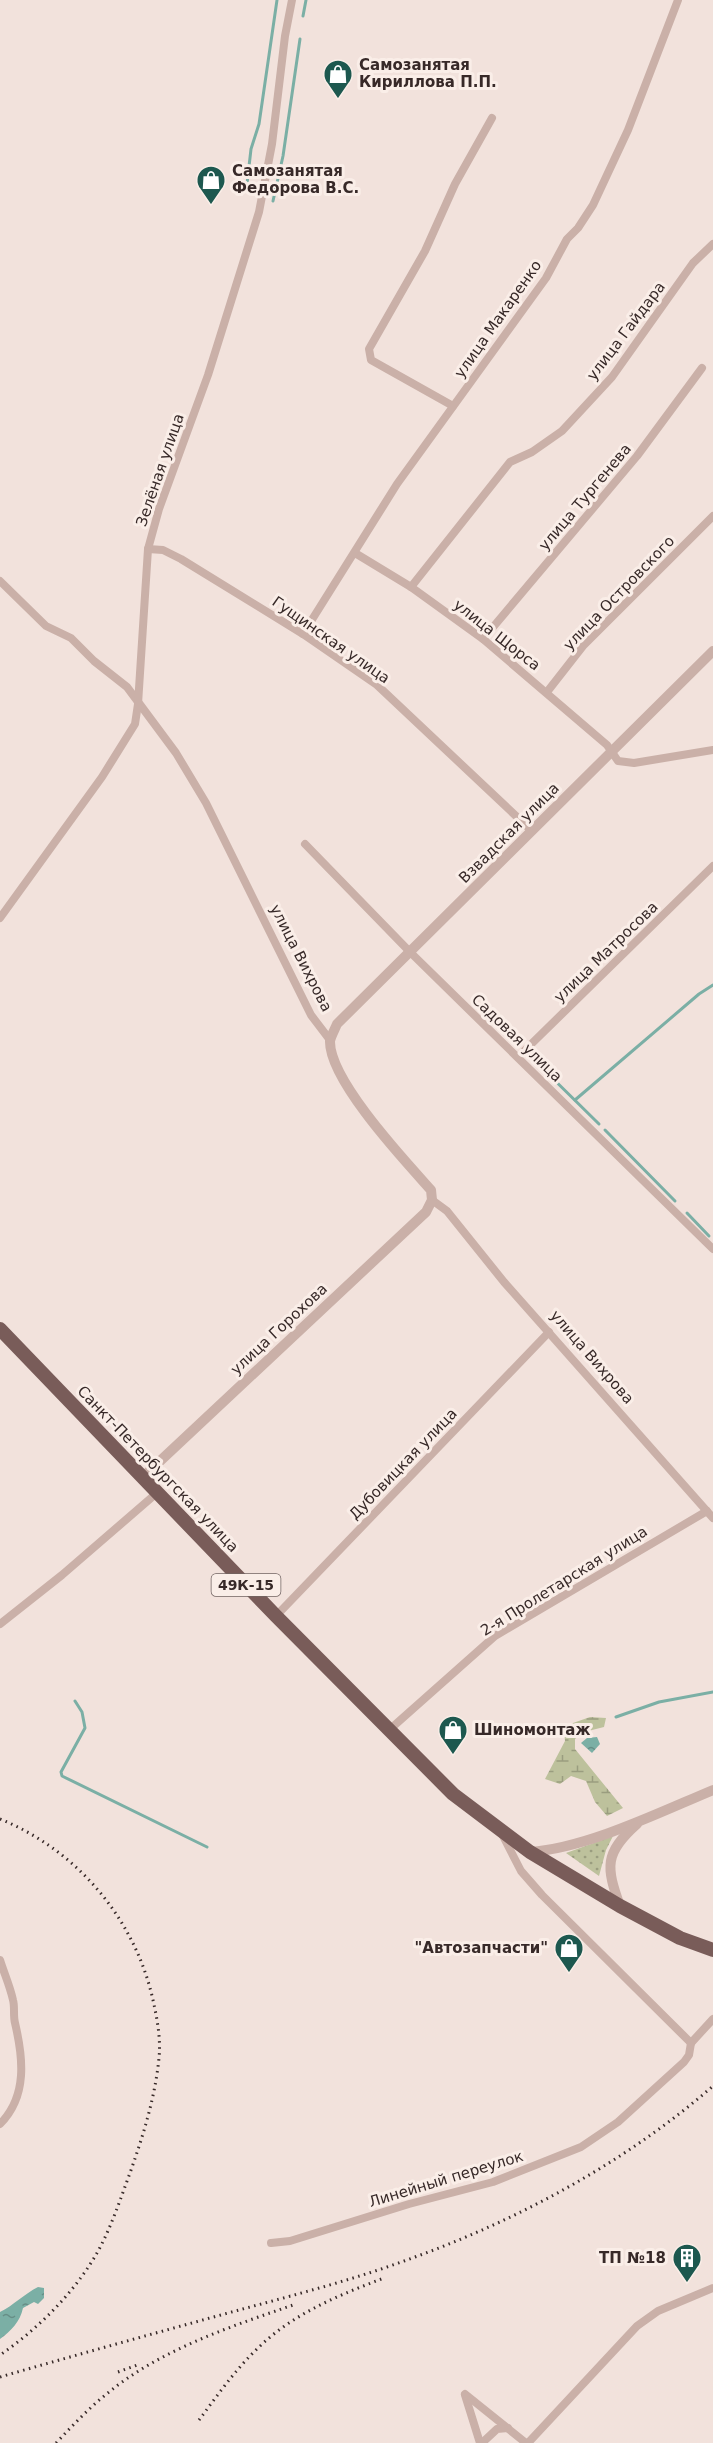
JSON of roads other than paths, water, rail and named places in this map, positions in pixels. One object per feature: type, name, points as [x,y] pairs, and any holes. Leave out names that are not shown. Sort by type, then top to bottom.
[{"type":"main road","name":"Санкт-Петербургская улица","points":[[0,1329],[388,1731],[453,1794],[501,1830]]},
{"type":"main road","name":"49К-15","points":[[501,1830],[530,1851],[620,1906],[680,1938],[713,1950]]},
{"type":"street","name":"Зелёная улица","points":[[0,918],[102,777],[135,724],[148,549],[159,510],[208,375],[259,212],[272,144],[285,36],[292,0]]},
{"type":"street","name":"улица Макаренко","points":[[303,634],[382,507],[546,278],[567,239],[578,228],[592,205],[628,130],[678,0]]},
{"type":"street","points":[[453,406],[371,360],[369,349],[425,251],[455,184],[492,118]]},
{"type":"street","name":"улица Гайдара","points":[[411,588],[510,462],[532,452],[562,430],[612,377],[693,263],[713,244]]},
{"type":"street","name":"улица Тургенева","points":[[483,639],[637,456],[702,368]]},
{"type":"street","name":"улица Островского","points":[[548,692],[583,646],[713,516]]},
{"type":"street","name":"Гущинская улица","points":[[148,549],[163,550],[181,559],[303,634],[376,685],[532,831]]},
{"type":"street","name":"улица Щорса","points":[[355,553],[411,588],[483,639],[548,692],[607,745],[612,753]]},
{"type":"street","name":"улица Вихрова","points":[[0,581],[46,626],[71,638],[94,661],[127,687],[176,753],[206,803],[311,1015],[330,1040],[333,1056],[348,1088],[378,1129],[431,1190],[432,1200],[447,1211],[504,1282],[710,1515]]},
{"type":"street","name":"Взвадская улица","points":[[330,1040],[338,1024],[713,651]]},
{"type":"street","points":[[612,753],[618,761],[634,763],[713,750]]},
{"type":"street","name":"Садовая улица","points":[[305,844],[410,952],[713,1249]]},
{"type":"street","name":"улица Матросова","points":[[518,1057],[713,866]]},
{"type":"street","name":"улица Горохова","points":[[143,1477],[426,1212],[432,1200]]},
{"type":"street","name":"Дубовицкая улица","points":[[276,1616],[549,1332]]},
{"type":"street","points":[[0,1624],[62,1575],[158,1492]]},
{"type":"street","name":"2-я Пролетарская улица","points":[[388,1731],[495,1636],[710,1515]]},
{"type":"street","points":[[530,1851],[550,1850],[570,1845],[713,1790]]},
{"type":"street","points":[[620,1906],[611,1881],[609,1869],[611,1860],[624,1835],[641,1819]]},
{"type":"street","name":"Санкт-Петербургская улица","points":[[501,1830],[521,1871],[542,1895],[691,2043]]},
{"type":"street","points":[[0,1960],[14,2002],[22,2065],[21,2083],[15,2100],[0,2124]]},
{"type":"street","name":"Линейный переулок","points":[[271,2243],[290,2241],[409,2204],[493,2182],[580,2147],[618,2122],[684,2062],[689,2055],[691,2043],[713,2019]]},
{"type":"street","points":[[508,2428],[496,2429],[481,2443],[465,2394],[527,2443],[637,2326],[658,2311],[713,2288]]},
{"type":"water","points":[[597,1737],[600,1744],[592,1753],[581,1743],[587,1738]]},
{"type":"water","points":[[38,2287],[44,2288],[44,2298],[38,2304],[34,2302],[23,2308],[15,2326],[0,2339],[0,2312]]},
{"type":"waterway","points":[[247,184],[251,149],[259,124],[277,0]]},
{"type":"waterway","points":[[303,16],[306,0]]},
{"type":"waterway","points":[[273,201],[283,156],[300,39]]},
{"type":"waterway","points":[[575,1100],[699,994],[713,985]]},
{"type":"waterway","points":[[531,1057],[599,1124]]},
{"type":"waterway","points":[[605,1130],[675,1201]]},
{"type":"waterway","points":[[687,1213],[709,1236]]},
{"type":"waterway","points":[[616,1717],[659,1702],[713,1692]]},
{"type":"waterway","points":[[75,1701],[82,1712],[85,1728],[61,1772],[62,1776],[207,1847]]},
{"type":"railway","points":[[0,1819],[28,1832],[54,1849],[78,1869],[117,1915],[144,1970],[153,2000],[159,2036],[155,2088],[144,2131],[119,2204],[102,2243],[88,2268],[66,2296],[28,2334],[0,2355]]},
{"type":"railway","points":[[0,2377],[345,2280],[455,2242],[534,2206],[609,2163],[645,2139],[713,2086]]},
{"type":"railway","points":[[199,2420],[241,2366],[257,2349],[285,2326],[317,2307],[384,2278]]},
{"type":"railway","points":[[56,2443],[102,2398],[152,2363],[198,2340],[296,2304]]},
{"type":"railway","points":[[118,2372],[140,2364]]},
{"type":"place","name":"Самозанятая Кириллова П.П.","points":[[338,100]]},
{"type":"place","name":"Самозанятая Федорова В.С.","points":[[211,206]]},
{"type":"place","name":"Шиномонтаж","points":[[453,1756]]},
{"type":"place","name":"\"Автозапчасти\"","points":[[569,1974]]},
{"type":"place","name":"ТП №18","points":[[687,2284]]}]
